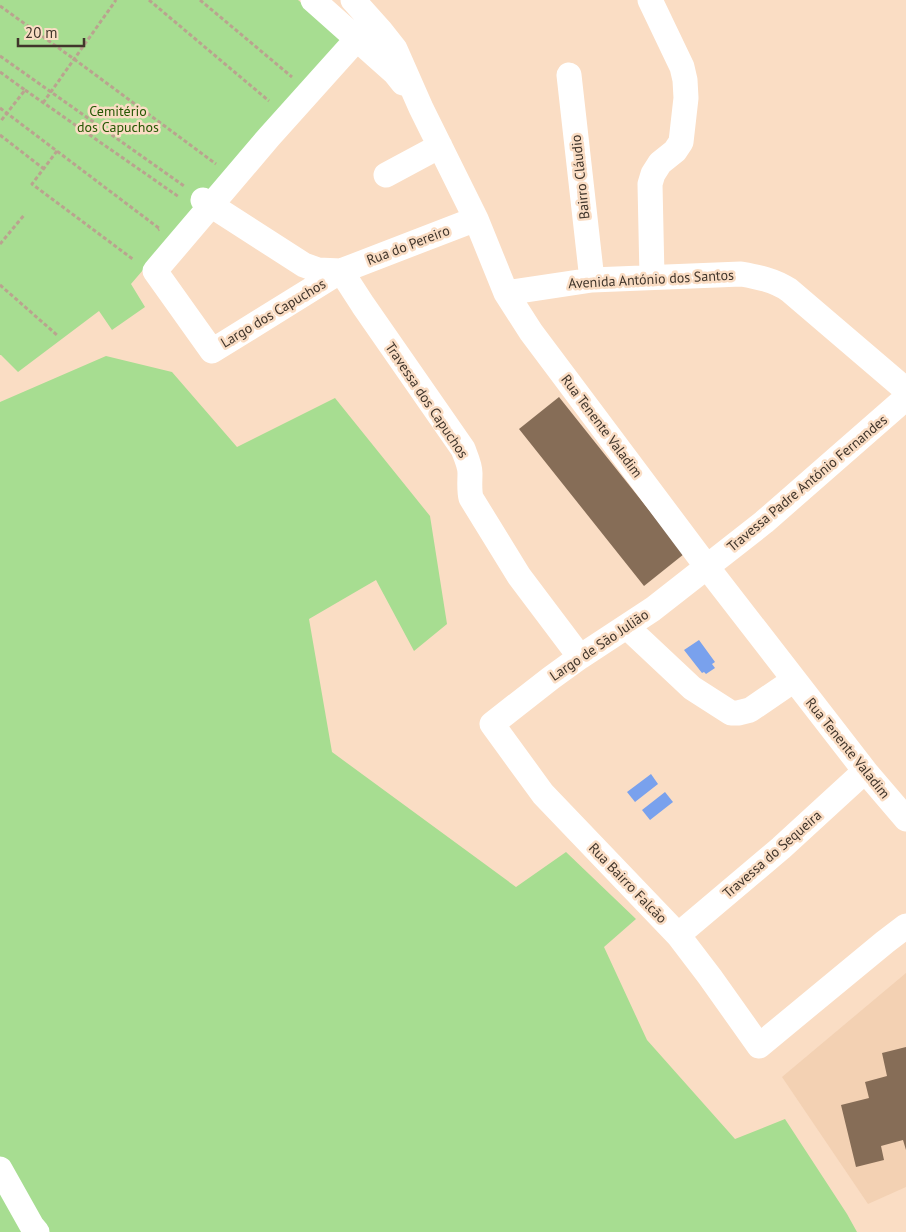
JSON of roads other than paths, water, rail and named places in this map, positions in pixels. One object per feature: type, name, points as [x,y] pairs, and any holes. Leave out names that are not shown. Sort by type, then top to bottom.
[{"type":"street","points":[[313,0],[395,73],[421,108]]},
{"type":"street","name":"Rua Tenente Valadim","points":[[353,0],[395,49],[421,108],[476,219],[506,293],[532,332],[707,567],[865,771],[906,819]]},
{"type":"street","points":[[650,0],[682,67],[686,98],[681,142],[676,151],[660,163],[653,174],[650,184],[652,277]]},
{"type":"street","name":"Largo dos Capuchos","points":[[341,272],[212,351],[155,271],[200,202],[270,137],[357,39]]},
{"type":"street","name":"Bairro Cláudio","points":[[569,75],[592,280]]},
{"type":"street","points":[[386,175],[440,146]]},
{"type":"street","name":"Largo dos Capuchos","points":[[200,202],[304,265],[318,270],[341,272]]},
{"type":"street","name":"Rua do Pereiro","points":[[341,272],[476,219]]},
{"type":"street","name":"Travessa dos Capuchos","points":[[341,272],[463,449],[470,472],[469,487],[471,498],[519,576],[580,657]]},
{"type":"street","name":"Avenida António dos Santos","points":[[506,293],[592,280],[741,274],[763,278],[779,283],[789,290],[906,390]]},
{"type":"street","name":"Travessa Padre António Fernandes","points":[[707,567],[764,522],[906,398]]},
{"type":"street","name":"Largo de São Julião","points":[[492,724],[550,678],[653,609],[707,567]]},
{"type":"street","points":[[627,627],[692,688],[731,713],[750,710],[794,680]]},
{"type":"street","name":"Rua Bairro Falcão","points":[[492,724],[543,794],[678,935],[759,1046],[906,926]]},
{"type":"street","name":"Travessa do Sequeira","points":[[678,935],[781,848],[865,771]]},
{"type":"street","points":[[0,1169],[37,1232]]},
{"type":"water","points":[[699,640],[715,662],[712,664],[715,668],[706,674],[702,673],[684,650]]},
{"type":"water","points":[[651,774],[658,784],[635,802],[627,792]]},
{"type":"water","points":[[665,792],[673,802],[650,820],[642,810]]},
{"type":"park label","name":"Cemitério dos Capuchos","points":[[118,120]]}]
